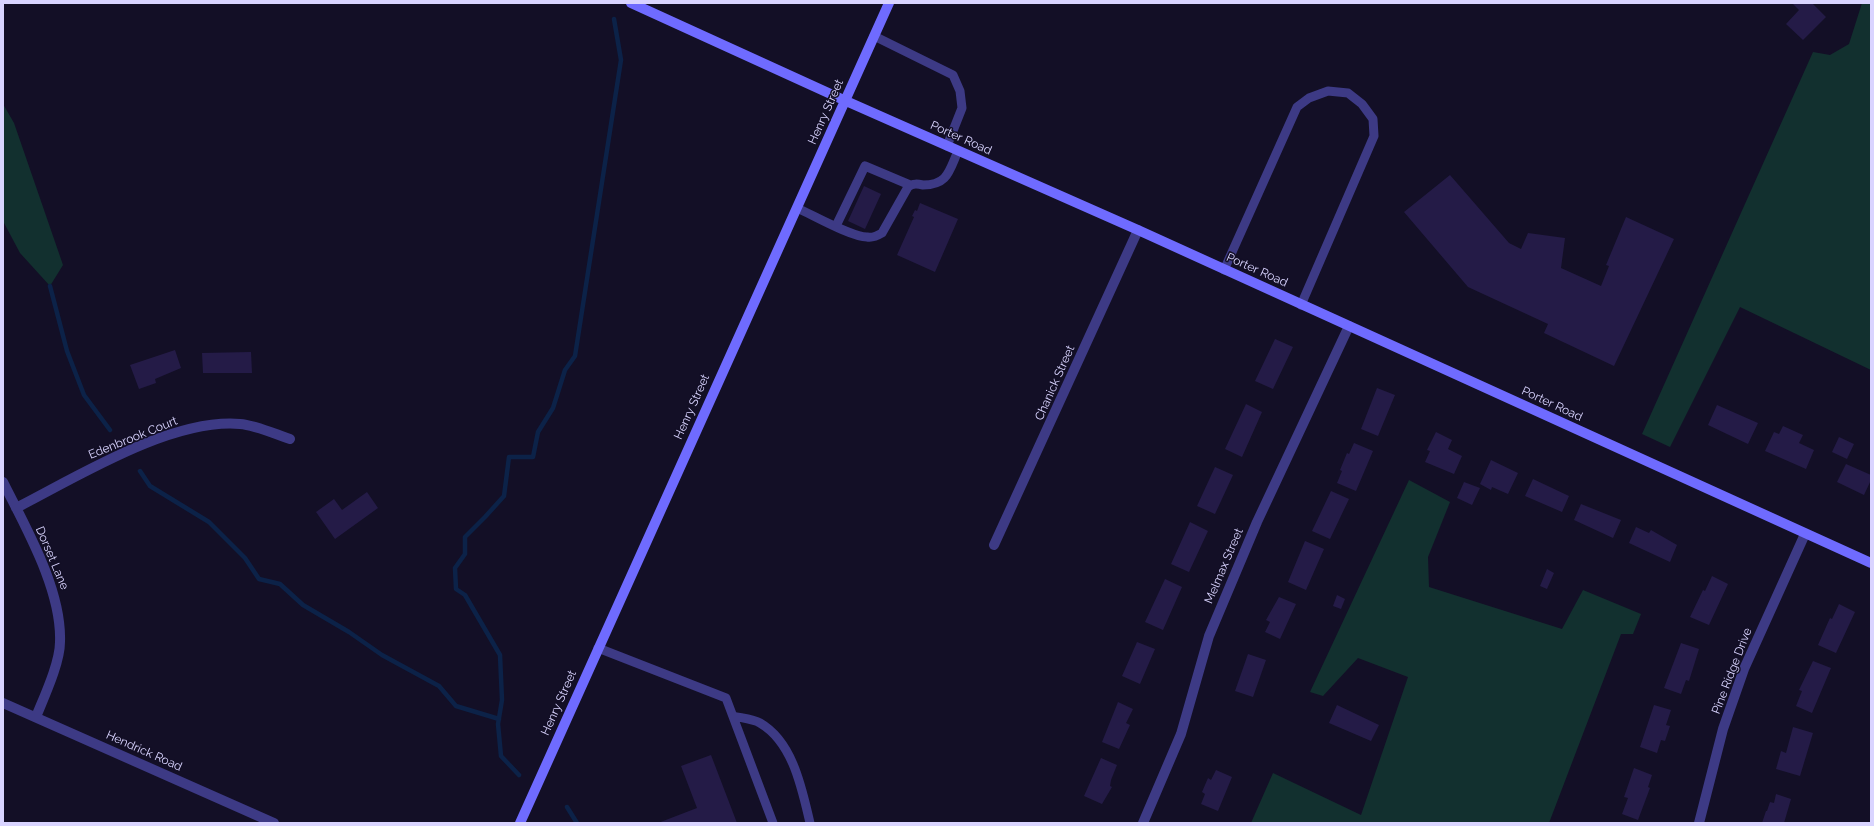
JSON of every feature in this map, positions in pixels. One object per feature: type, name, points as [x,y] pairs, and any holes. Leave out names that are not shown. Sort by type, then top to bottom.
[{"type":"street","name":"Porter Road","points":[[631,3],[846,101],[1138,230],[1871,563]]},
{"type":"street","name":"Henry Street","points":[[520,823],[889,3]]},
{"type":"street","name":"Chanick Street","points":[[994,545],[1138,230]]},
{"type":"street","name":"Melmax Street","points":[[1143,823],[1181,734],[1209,636],[1257,522],[1349,326]]},
{"type":"street","name":"Edenbrook Court","points":[[16,508],[113,458],[168,435],[204,425],[241,424],[290,439]]},
{"type":"street","name":"Dorset Lane","points":[[3,482],[56,598],[60,642],[53,674],[36,717]]},
{"type":"street","name":"Pine Ridge Drive","points":[[1699,823],[1723,729],[1744,669],[1805,534]]},
{"type":"street","name":"Hendrick Road","points":[[3,703],[274,823]]},
{"type":"lane","points":[[874,36],[953,75],[960,91],[962,108],[947,146]]},
{"type":"lane","points":[[1224,270],[1297,107],[1310,98],[1328,91],[1348,93],[1362,104],[1372,119],[1374,136],[1301,305]]},
{"type":"lane","points":[[836,226],[866,166],[910,185],[934,185],[941,182],[946,177],[958,151]]},
{"type":"lane","points":[[797,208],[855,235],[867,237],[876,236],[882,233],[903,194],[910,185]]},
{"type":"lane","points":[[598,648],[726,698],[773,823]]},
{"type":"lane","points":[[733,716],[759,722],[777,736],[800,779],[810,823]]},
{"type":"green space","points":[[1862,3],[1871,3],[1871,370],[1740,307],[1670,447],[1642,434],[1813,52],[1830,55],[1849,44]]},
{"type":"green space","points":[[3,104],[14,123],[63,265],[50,286],[20,253],[3,221]]},
{"type":"green space","points":[[1409,480],[1450,502],[1428,557],[1429,587],[1562,629],[1583,590],[1641,614],[1633,634],[1621,634],[1549,823],[1251,823],[1273,773],[1361,815],[1408,677],[1358,658],[1323,696],[1310,692]]},
{"type":"building","points":[[1792,3],[1812,3],[1826,17],[1803,40],[1786,24],[1799,10]]},
{"type":"building","points":[[1450,175],[1509,243],[1521,249],[1528,233],[1565,238],[1561,268],[1601,286],[1609,266],[1606,265],[1626,217],[1674,239],[1614,366],[1544,333],[1548,324],[1468,287],[1404,212]]},
{"type":"building","points":[[864,186],[881,194],[865,229],[848,221]]},
{"type":"building","points":[[920,203],[958,219],[935,272],[897,255],[914,217],[912,216],[915,210],[917,211]]},
{"type":"building","points":[[1275,339],[1293,347],[1273,389],[1255,381]]},
{"type":"building","points":[[175,350],[181,368],[155,379],[156,383],[139,389],[130,365]]},
{"type":"building","points":[[251,352],[252,373],[203,373],[202,353]]},
{"type":"building","points":[[1377,388],[1395,395],[1378,436],[1361,429]]},
{"type":"building","points":[[1246,404],[1262,412],[1242,457],[1225,449]]},
{"type":"building","points":[[1717,405],[1758,423],[1748,444],[1708,425]]},
{"type":"building","points":[[1783,426],[1803,435],[1799,443],[1814,450],[1806,469],[1765,451],[1774,432],[1779,434]]},
{"type":"building","points":[[1436,432],[1452,440],[1448,449],[1462,456],[1454,474],[1425,462],[1430,451],[1427,450]]},
{"type":"building","points":[[1839,437],[1854,444],[1847,459],[1832,452]]},
{"type":"building","points":[[1354,443],[1373,451],[1356,491],[1337,483],[1342,471],[1340,470],[1347,453],[1349,454]]},
{"type":"building","points":[[1491,460],[1518,473],[1508,494],[1492,487],[1491,490],[1480,484]]},
{"type":"building","points":[[1846,464],[1871,475],[1871,480],[1864,495],[1837,482]]},
{"type":"building","points":[[1215,467],[1233,475],[1215,514],[1197,506]]},
{"type":"building","points":[[1533,479],[1569,496],[1562,512],[1525,496]]},
{"type":"building","points":[[1464,482],[1480,488],[1472,505],[1457,498]]},
{"type":"building","points":[[1331,491],[1349,499],[1330,539],[1312,531]]},
{"type":"building","points":[[367,492],[378,508],[335,539],[316,512],[334,499],[342,510]]},
{"type":"building","points":[[1581,504],[1621,520],[1613,538],[1574,520]]},
{"type":"building","points":[[1190,522],[1208,531],[1189,572],[1171,564]]},
{"type":"building","points":[[1636,527],[1649,533],[1651,530],[1677,545],[1670,562],[1629,543]]},
{"type":"building","points":[[1305,541],[1324,549],[1306,590],[1288,582]]},
{"type":"building","points":[[1547,569],[1554,573],[1547,589],[1540,586]]},
{"type":"building","points":[[1712,576],[1728,584],[1709,625],[1690,617],[1703,590],[1705,591]]},
{"type":"building","points":[[1165,579],[1182,587],[1163,630],[1145,622]]},
{"type":"building","points":[[1337,595],[1345,599],[1341,609],[1333,606]]},
{"type":"building","points":[[1279,597],[1296,604],[1280,639],[1265,632],[1270,622],[1266,620]]},
{"type":"building","points":[[1839,604],[1855,612],[1836,653],[1818,645],[1830,618],[1832,619]]},
{"type":"building","points":[[1137,642],[1155,649],[1140,684],[1122,676]]},
{"type":"building","points":[[1681,643],[1699,649],[1689,681],[1686,680],[1681,694],[1664,688]]},
{"type":"building","points":[[1248,654],[1266,660],[1253,697],[1235,691]]},
{"type":"building","points":[[1813,661],[1831,668],[1812,713],[1796,706],[1802,691],[1799,690]]},
{"type":"building","points":[[1118,702],[1133,709],[1126,723],[1130,725],[1119,749],[1102,742]]},
{"type":"building","points":[[1337,705],[1379,725],[1371,741],[1329,723]]},
{"type":"building","points":[[1654,705],[1671,710],[1666,725],[1670,726],[1665,741],[1661,740],[1657,753],[1640,747]]},
{"type":"building","points":[[1793,727],[1813,733],[1800,776],[1776,769],[1781,751],[1786,753]]},
{"type":"building","points":[[711,755],[737,823],[658,823],[697,808],[681,766]]},
{"type":"building","points":[[1101,758],[1117,765],[1111,780],[1110,786],[1112,787],[1102,804],[1084,796]]},
{"type":"building","points":[[1634,768],[1652,775],[1648,787],[1650,788],[1638,820],[1622,814],[1628,798],[1624,797]]},
{"type":"building","points":[[1216,770],[1232,777],[1218,811],[1201,804],[1205,794],[1202,792],[1208,778],[1211,780]]},
{"type":"building","points":[[1776,794],[1791,799],[1784,823],[1762,823],[1770,802],[1774,803]]},
{"type":"waterway","points":[[519,775],[501,756],[498,724],[502,700],[500,655],[465,595],[456,589],[455,568],[465,554],[465,537],[504,496],[509,457],[533,457],[538,432],[553,408],[565,370],[575,356],[621,60],[614,19]]},
{"type":"waterway","points":[[50,286],[67,351],[84,395],[110,430]]},
{"type":"waterway","points":[[140,471],[150,486],[209,522],[245,558],[259,579],[280,584],[303,605],[349,632],[382,655],[439,686],[456,706],[499,719]]},
{"type":"waterway","points":[[567,807],[577,823]]}]
